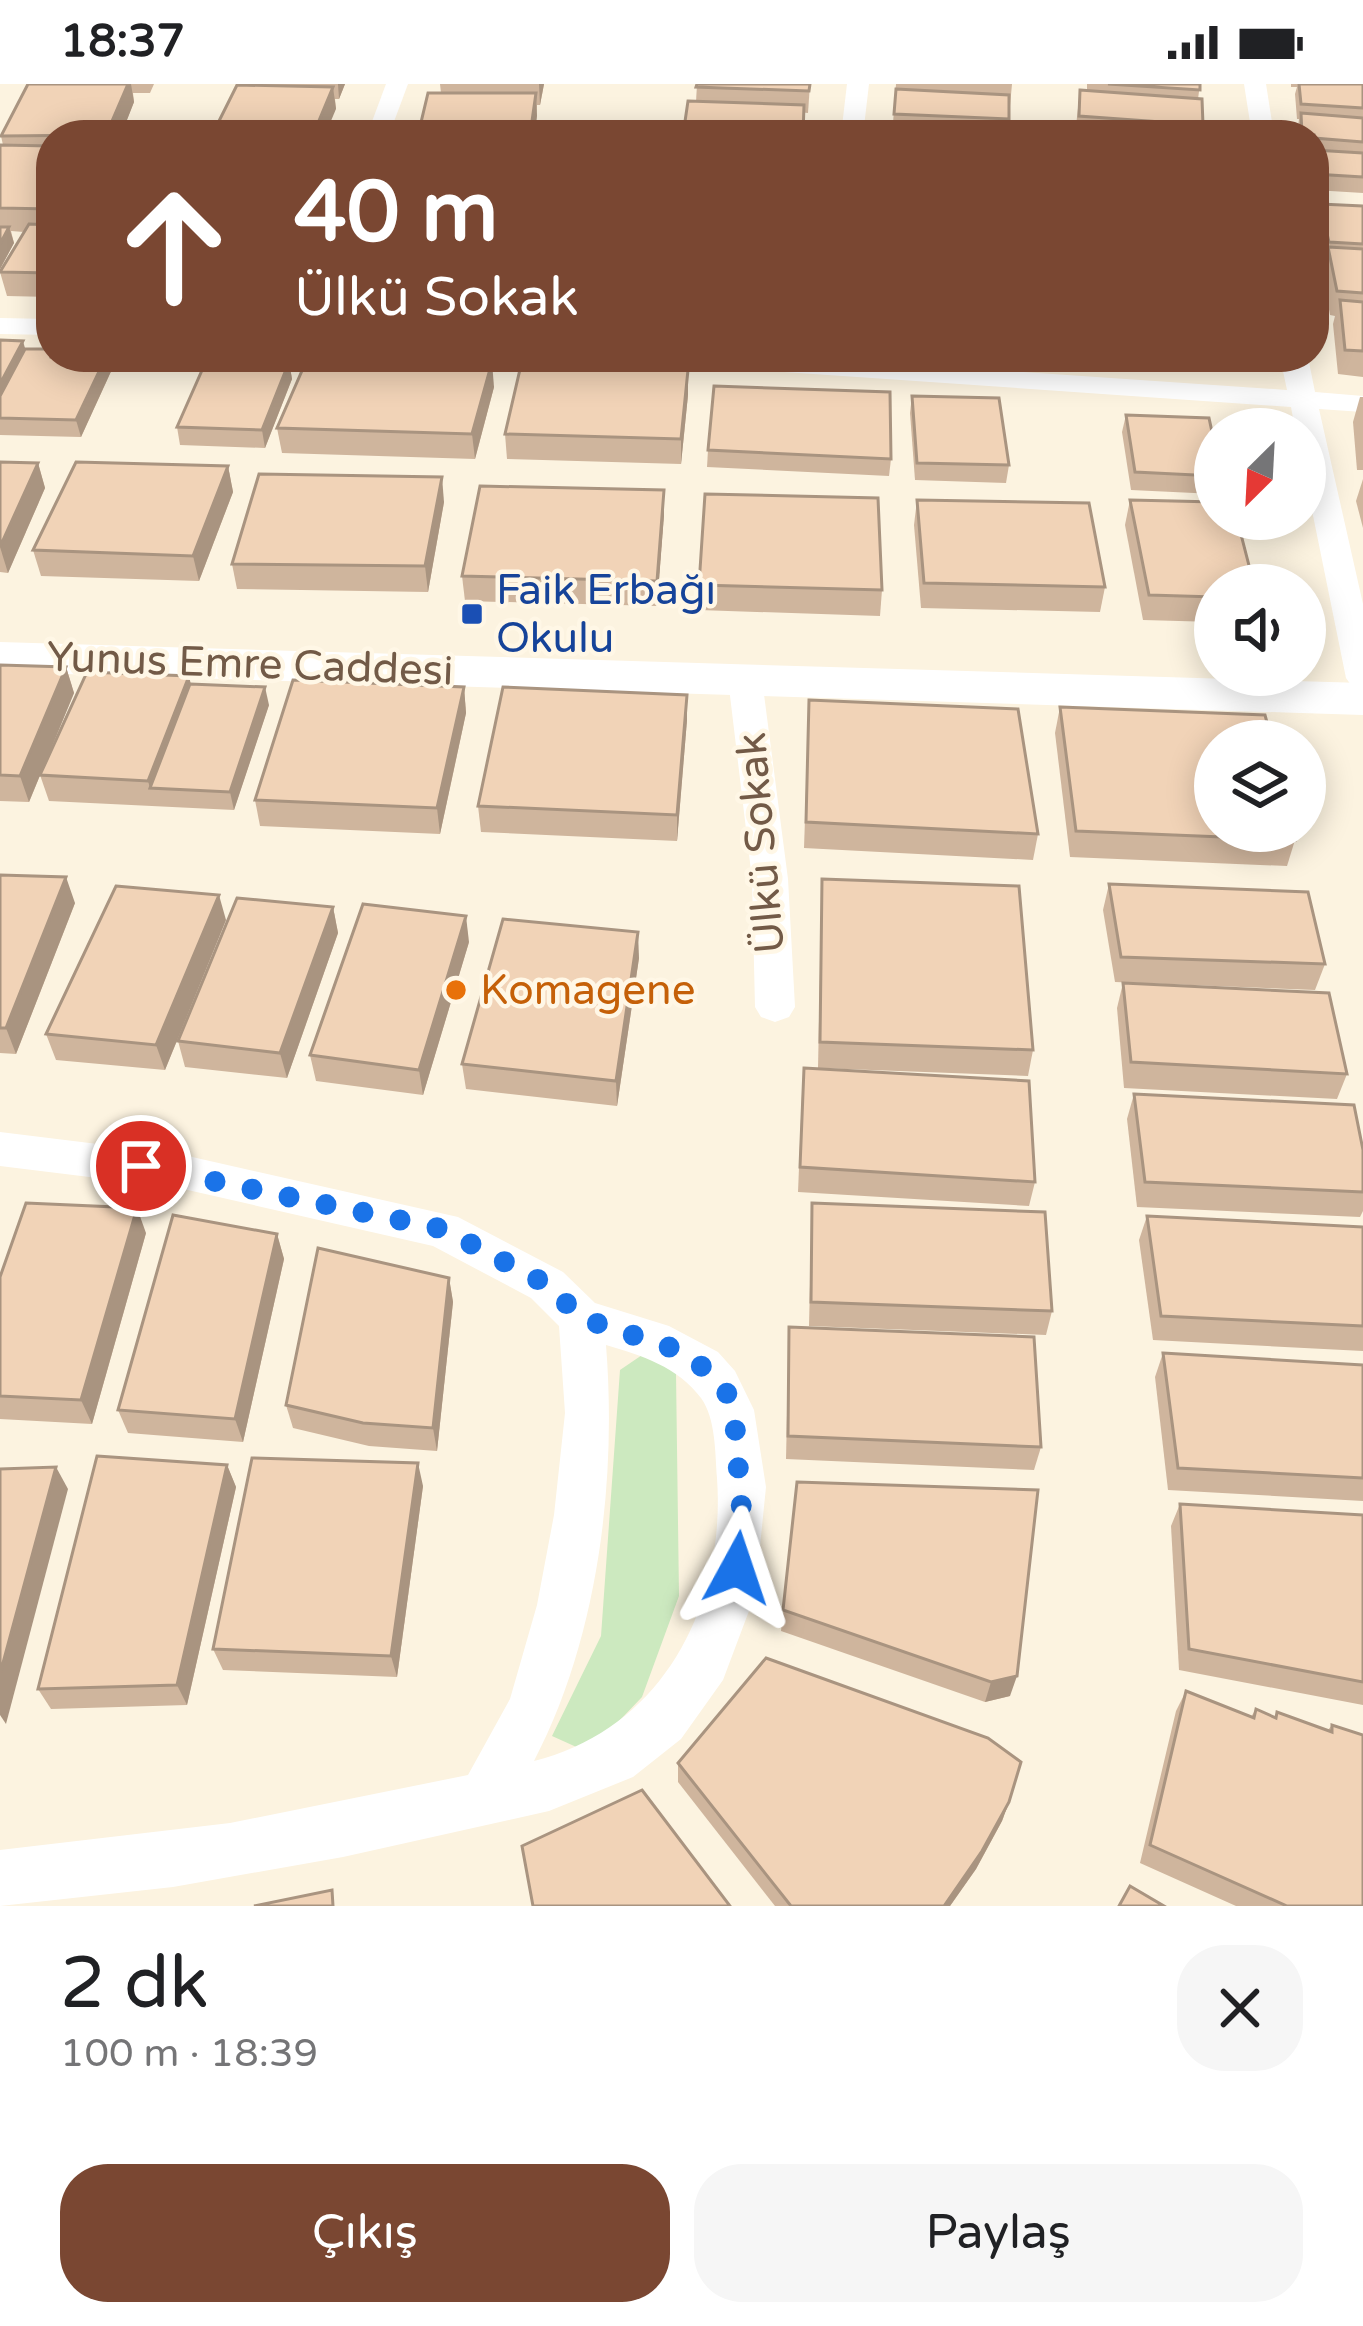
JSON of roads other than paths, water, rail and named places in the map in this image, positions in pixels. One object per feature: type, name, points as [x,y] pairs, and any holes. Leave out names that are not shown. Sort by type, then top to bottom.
[{"type":"main road","name":"Yunus Emre Caddesi","points":[[0,657],[1363,699]]},
{"type":"street","points":[[384,120],[397,84]]},
{"type":"street","points":[[854,120],[858,84]]},
{"type":"street","points":[[1255,84],[1261,120]]},
{"type":"street","points":[[1329,211],[1363,214]]},
{"type":"street","points":[[0,326],[36,327]]},
{"type":"street","points":[[958,372],[1363,404]]},
{"type":"street","points":[[1296,372],[1363,678]]},
{"type":"street","name":"Ülkü Sokak","points":[[746,679],[770,879],[775,1007]]},
{"type":"street","points":[[0,1149],[179,1171],[443,1229],[548,1285],[581,1318],[678,1350],[726,1390],[741,1463],[737,1568],[719,1632],[700,1672],[673,1710],[635,1744],[590,1772],[539,1790],[485,1798],[308,1840],[121,1870],[0,1878]]},
{"type":"street","points":[[485,1798],[533,1709],[562,1606],[578,1515],[588,1413],[581,1318]]},
{"type":"place","name":"Faik Erbağı Okulu","points":[[472,614]]},
{"type":"place","name":"Komagene","points":[[456,990]]}]
